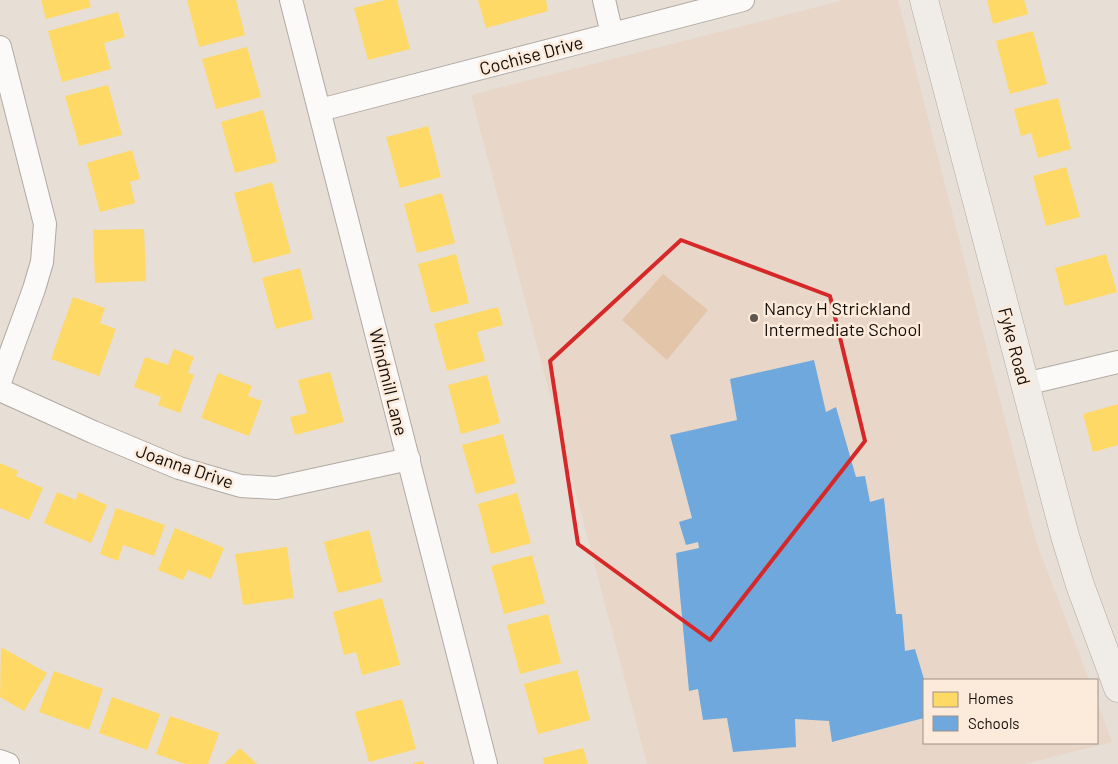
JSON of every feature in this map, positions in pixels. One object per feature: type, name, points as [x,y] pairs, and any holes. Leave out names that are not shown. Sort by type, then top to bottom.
[{"type":"street","name":"Windmill Lane","points":[[291,0],[486,764]]},
{"type":"street","points":[[604,0],[612,34]]},
{"type":"street","name":"Cochise Drive","points":[[320,110],[743,0]]},
{"type":"street","name":"Fyke Road","points":[[924,0],[1065,536],[1080,585],[1118,688]]},
{"type":"street","points":[[0,47],[45,224],[42,262],[0,382]]},
{"type":"street","points":[[1025,384],[1118,362]]},
{"type":"street","name":"Joanna Drive","points":[[0,390],[179,468],[241,486],[276,488],[409,459]]},
{"type":"street","points":[[0,761],[8,764]]},
{"type":"highlighted area","points":[[681,240],[830,296],[865,441],[710,640],[578,544],[550,361]]},
{"type":"shaded area","name":"Nancy H Strickland Intermediate School","points":[[844,0],[898,0],[1036,541],[1089,679],[923,679],[923,744],[1098,744],[1098,704],[1112,742],[1025,764],[647,764],[471,95]]},
{"type":"shaded area","points":[[663,274],[708,310],[667,360],[622,320]]},
{"type":"building: Homes","points":[[41,0],[89,0],[91,7],[46,19]]},
{"type":"building: Homes","points":[[187,0],[236,0],[245,35],[199,47]]},
{"type":"building: Homes","points":[[385,0],[397,0],[410,49],[368,60],[354,8]]},
{"type":"building: Homes","points":[[478,0],[546,0],[548,11],[486,28]]},
{"type":"building: Homes","points":[[987,0],[1024,0],[1028,14],[993,24]]},
{"type":"building: Homes","points":[[118,12],[125,37],[104,43],[111,69],[62,82],[48,31]]},
{"type":"building: Homes","points":[[1033,31],[1047,84],[1010,94],[996,41]]},
{"type":"building: Homes","points":[[247,47],[261,97],[216,109],[202,59]]},
{"type":"building: Homes","points":[[108,85],[122,135],[79,146],[65,96]]},
{"type":"building: Homes","points":[[1058,98],[1071,149],[1038,158],[1031,133],[1021,136],[1014,109]]},
{"type":"building: Homes","points":[[263,110],[277,162],[235,173],[221,122]]},
{"type":"building: Homes","points":[[428,126],[441,177],[400,188],[386,137]]},
{"type":"building: Homes","points":[[132,150],[140,179],[130,182],[135,203],[100,212],[87,163]]},
{"type":"building: Homes","points":[[1066,167],[1080,217],[1046,226],[1033,176]]},
{"type":"building: Homes","points":[[272,182],[291,253],[253,263],[234,193]]},
{"type":"building: Homes","points":[[442,193],[455,243],[417,253],[404,204]]},
{"type":"building: Homes","points":[[144,229],[146,281],[95,283],[93,230]]},
{"type":"building: Homes","points":[[456,254],[469,303],[431,313],[418,264]]},
{"type":"building: Homes","points":[[1106,254],[1117,292],[1065,306],[1055,268]]},
{"type":"building: Homes","points":[[300,268],[313,319],[276,329],[262,278]]},
{"type":"building: Homes","points":[[73,297],[105,308],[100,323],[116,329],[99,376],[51,359]]},
{"type":"building: Homes","points":[[498,307],[503,325],[477,332],[485,361],[447,371],[434,324]]},
{"type":"building: Homes","points":[[174,349],[194,357],[188,373],[194,375],[180,413],[158,405],[161,397],[134,387],[145,357],[168,365]]},
{"type":"building: Homes","points":[[330,372],[344,422],[295,435],[290,417],[307,413],[298,380]]},
{"type":"building: Homes","points":[[218,373],[252,386],[248,396],[262,401],[249,436],[201,418]]},
{"type":"building: Homes","points":[[487,375],[500,423],[461,434],[448,385]]},
{"type":"building: Homes","points":[[1118,404],[1118,445],[1093,452],[1083,414]]},
{"type":"building: Homes","points":[[503,434],[516,483],[476,494],[462,445]]},
{"type":"building: Homes","points":[[0,463],[18,471],[16,476],[43,488],[29,520],[0,508]]},
{"type":"building: Homes","points":[[57,492],[76,500],[78,492],[107,505],[91,543],[44,523]]},
{"type":"building: Homes","points":[[517,493],[531,543],[491,554],[478,504]]},
{"type":"building: Homes","points":[[116,508],[165,525],[154,556],[123,545],[118,561],[100,554]]},
{"type":"building: Homes","points":[[175,528],[224,548],[211,579],[188,570],[183,580],[158,570]]},
{"type":"building: Homes","points":[[369,530],[382,582],[338,593],[324,542]]},
{"type":"building: Homes","points":[[287,547],[294,598],[243,605],[235,554]]},
{"type":"building: Homes","points":[[532,555],[545,603],[504,614],[491,566]]},
{"type":"building: Homes","points":[[382,598],[400,665],[362,675],[356,652],[344,655],[333,612]]},
{"type":"building: Homes","points":[[548,614],[561,663],[520,674],[507,625]]},
{"type":"building: Homes","points":[[1,647],[47,673],[24,711],[0,697]]},
{"type":"building: Homes","points":[[577,670],[590,720],[538,734],[524,684]]},
{"type":"building: Homes","points":[[54,671],[103,689],[89,730],[39,712]]},
{"type":"building: Homes","points":[[112,697],[160,714],[147,750],[99,733]]},
{"type":"building: Homes","points":[[402,699],[416,749],[369,762],[355,712]]},
{"type":"building: Homes","points":[[170,716],[219,733],[208,764],[185,764],[156,754]]},
{"type":"building: Homes","points":[[240,748],[257,764],[224,764]]},
{"type":"building: Homes","points":[[583,748],[588,764],[544,764],[543,758]]},
{"type":"building: Homes","points":[[423,761],[424,764],[413,764],[413,763]]},
{"type":"building: Schools","points":[[814,360],[826,412],[836,407],[856,477],[865,476],[870,502],[884,498],[896,614],[902,614],[905,651],[915,649],[924,679],[923,718],[832,742],[829,721],[795,719],[796,747],[733,752],[727,718],[703,720],[698,689],[689,691],[676,553],[699,548],[698,542],[686,545],[679,522],[692,518],[670,435],[737,420],[730,379]]},
{"type":"place","name":"Nancy H Strickland Intermediate School","points":[[754,318]]}]
